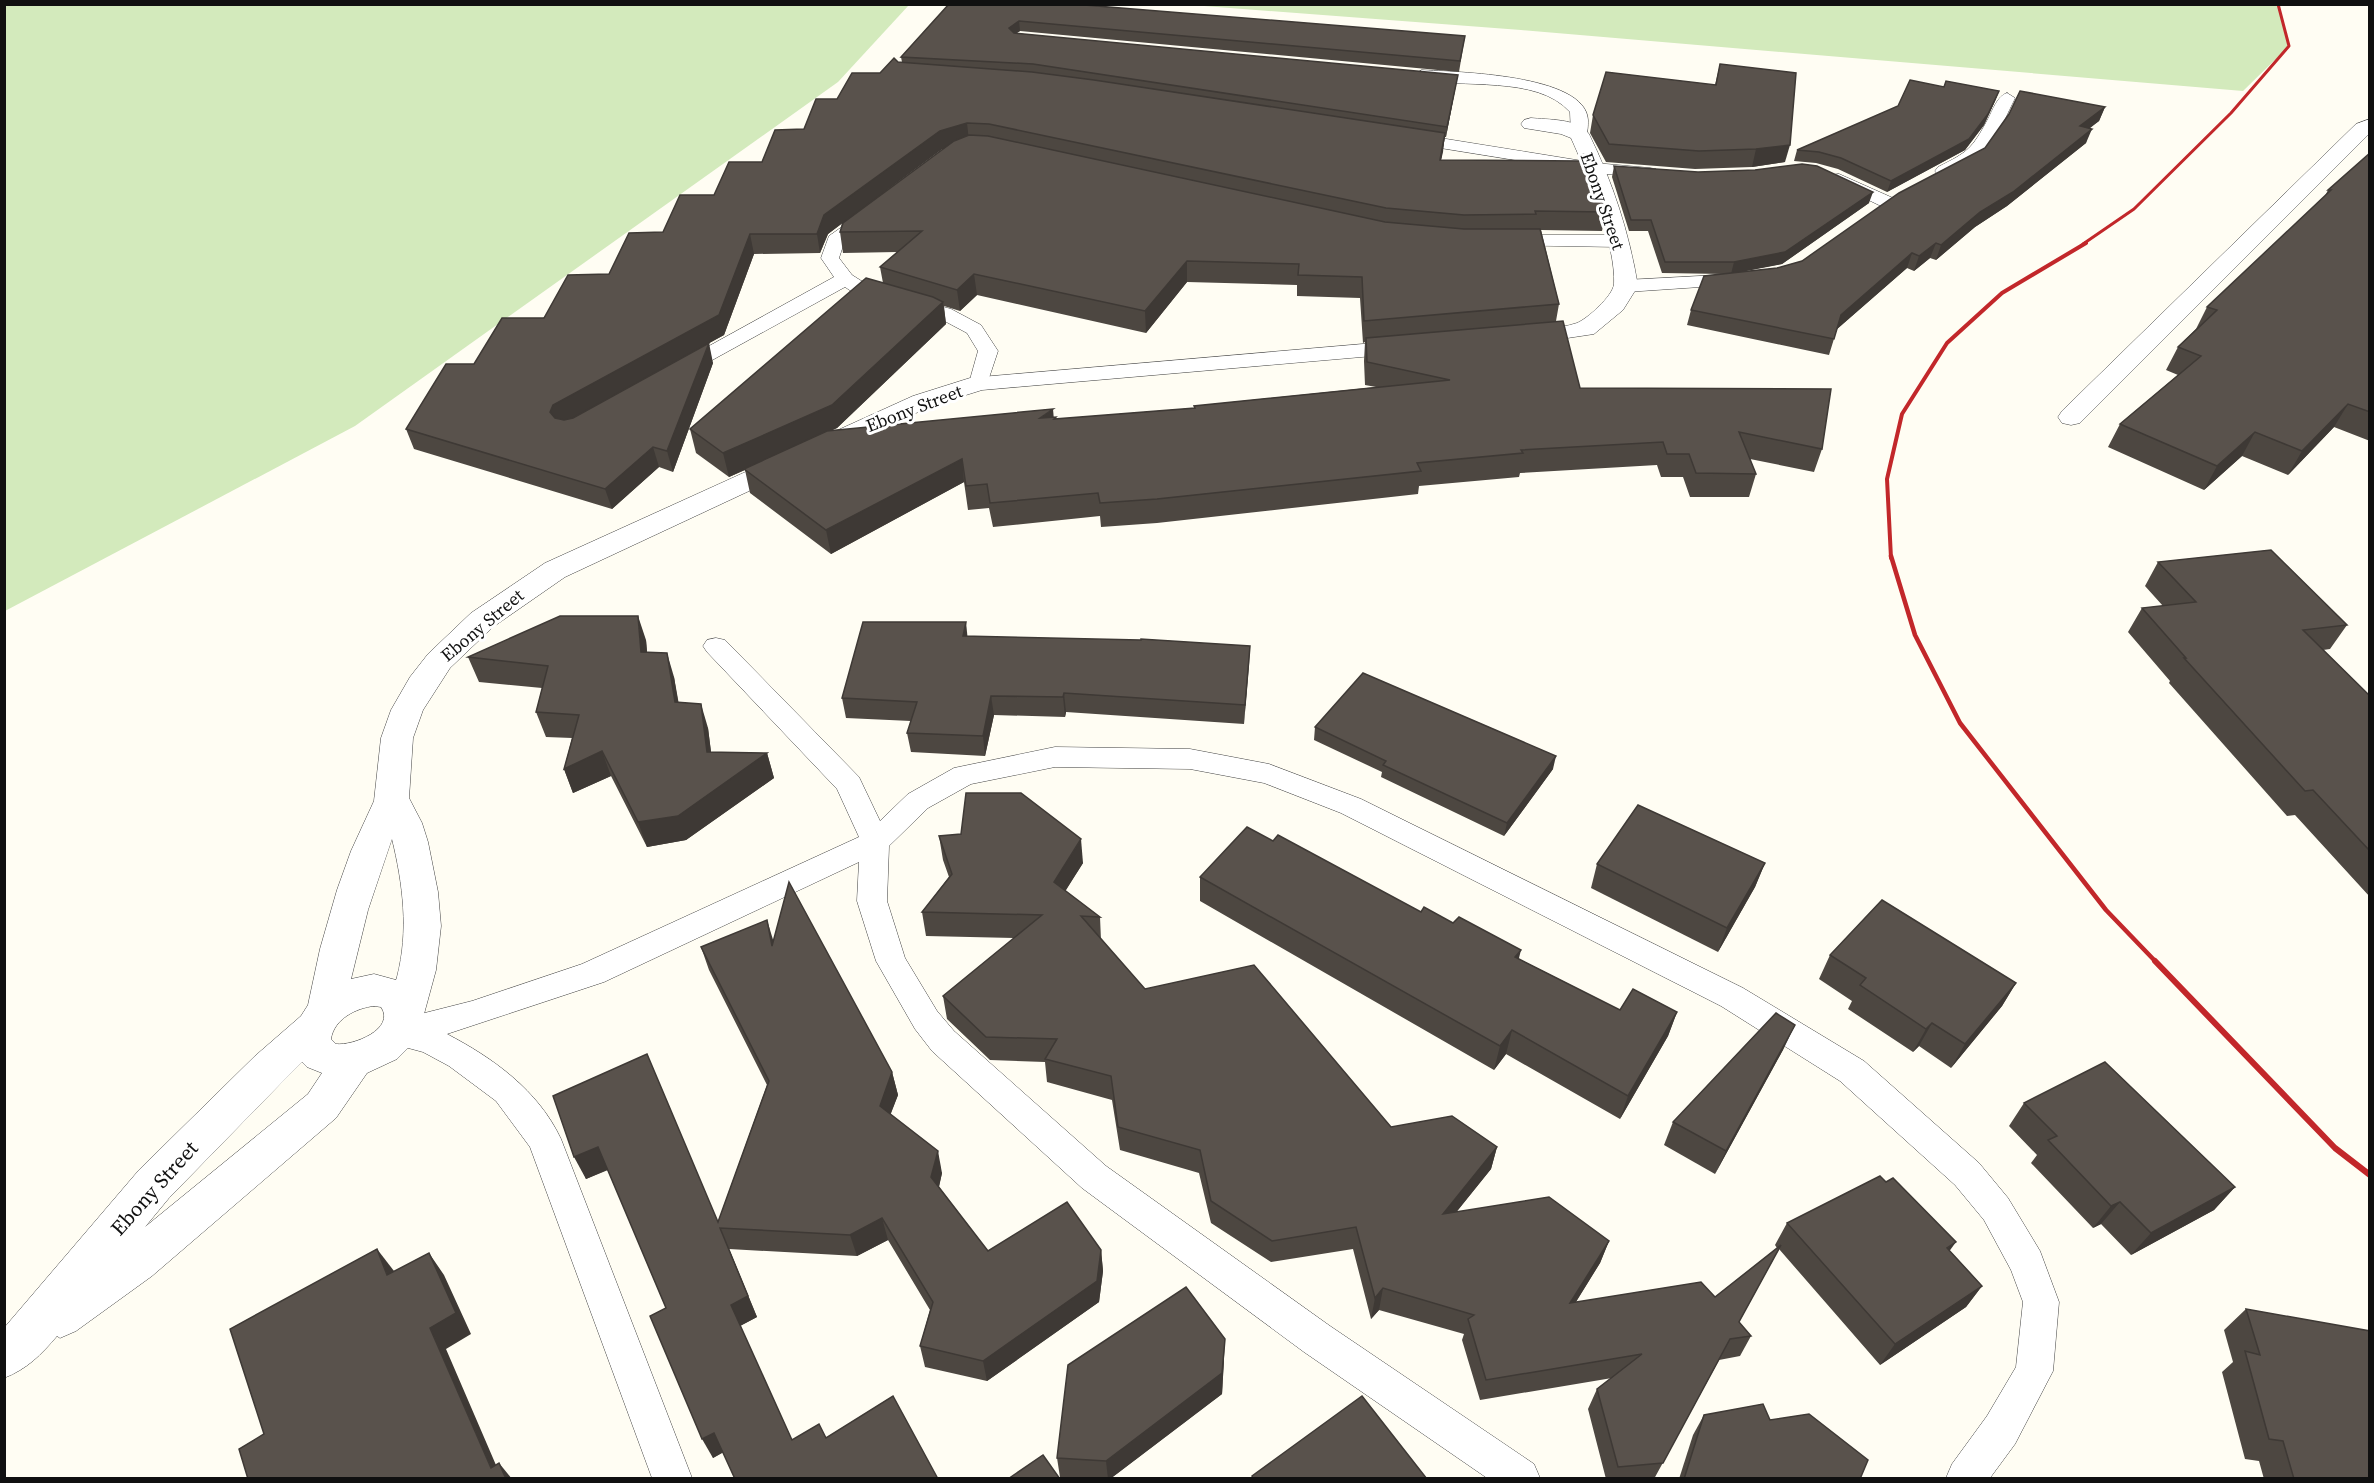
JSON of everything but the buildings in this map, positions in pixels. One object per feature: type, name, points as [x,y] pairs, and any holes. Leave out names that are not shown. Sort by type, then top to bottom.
[{"type":"street","name":"Ebony Street","points":[[1531,124],[1565,128],[1579,134],[1595,168],[1619,241],[1626,286]]},
{"type":"street","points":[[2071,417],[2363,128],[2370,125]]},
{"type":"street","points":[[1492,340],[1550,336],[1585,329],[1615,305],[1626,286]]},
{"type":"street","name":"Ebony Street","points":[[353,1061],[334,1061],[319,1055],[312,1043],[340,939],[370,850],[392,798],[397,739],[406,711],[422,682],[453,646],[502,603],[555,570],[646,526],[922,401],[979,383],[1433,345]]},
{"type":"street","points":[[14,1349],[137,1261],[288,1135],[322,1106],[353,1061],[378,1051],[400,1022],[413,988],[421,956],[422,932],[406,826],[392,798]]},
{"type":"street","name":"Ebony Street","points":[[14,1349],[154,1184],[320,1018],[349,995],[374,990],[394,995],[400,1022]]},
{"type":"lane","points":[[1412,74],[1533,86],[1571,103],[1579,112],[1579,134]]},
{"type":"lane","points":[[1925,182],[1973,156],[1994,127],[2007,98]]},
{"type":"lane","points":[[1392,136],[1595,168],[1668,174]]},
{"type":"lane","points":[[1823,172],[1887,202]]},
{"type":"lane","points":[[1869,215],[1906,192]]},
{"type":"lane","points":[[883,205],[837,240],[830,258],[845,279],[864,291],[944,313],[974,329],[988,351],[979,383]]},
{"type":"lane","points":[[1484,241],[1619,241]]},
{"type":"lane","points":[[1626,286],[1758,278]]},
{"type":"lane","points":[[662,380],[845,279]]},
{"type":"lane","points":[[716,646],[849,784],[875,842],[872,902],[891,961],[926,1020],[943,1041],[1094,1177],[1317,1339],[1520,1479]]},
{"type":"lane","points":[[400,1022],[472,1014],[593,973],[637,954],[875,842],[918,801],[964,775],[1055,757],[1190,759],[1269,774],[1351,806],[1732,997],[1852,1071],[1967,1174],[1996,1209],[2027,1263],[2041,1302],[2034,1371],[2001,1430],[1966,1479]]},
{"type":"lane","points":[[400,1022],[460,1056],[508,1091],[544,1139],[672,1479]]},
{"type":"green space","points":[[5,5],[909,5],[838,82],[355,426],[5,611]]},
{"type":"green space","points":[[1191,5],[2278,5],[2289,46],[2243,91],[1521,30]]},
{"type":"railway","points":[[2083,244],[2134,209],[2231,113],[2289,46],[2278,4]]},
{"type":"railway","points":[[1891,558],[1887,479],[1902,414],[1947,343],[2002,293],[2086,243]]},
{"type":"railway","points":[[1891,556],[1915,635],[1960,723],[2106,910],[2156,962]]},
{"type":"railway","points":[[2155,961],[2335,1148],[2370,1175]]}]
